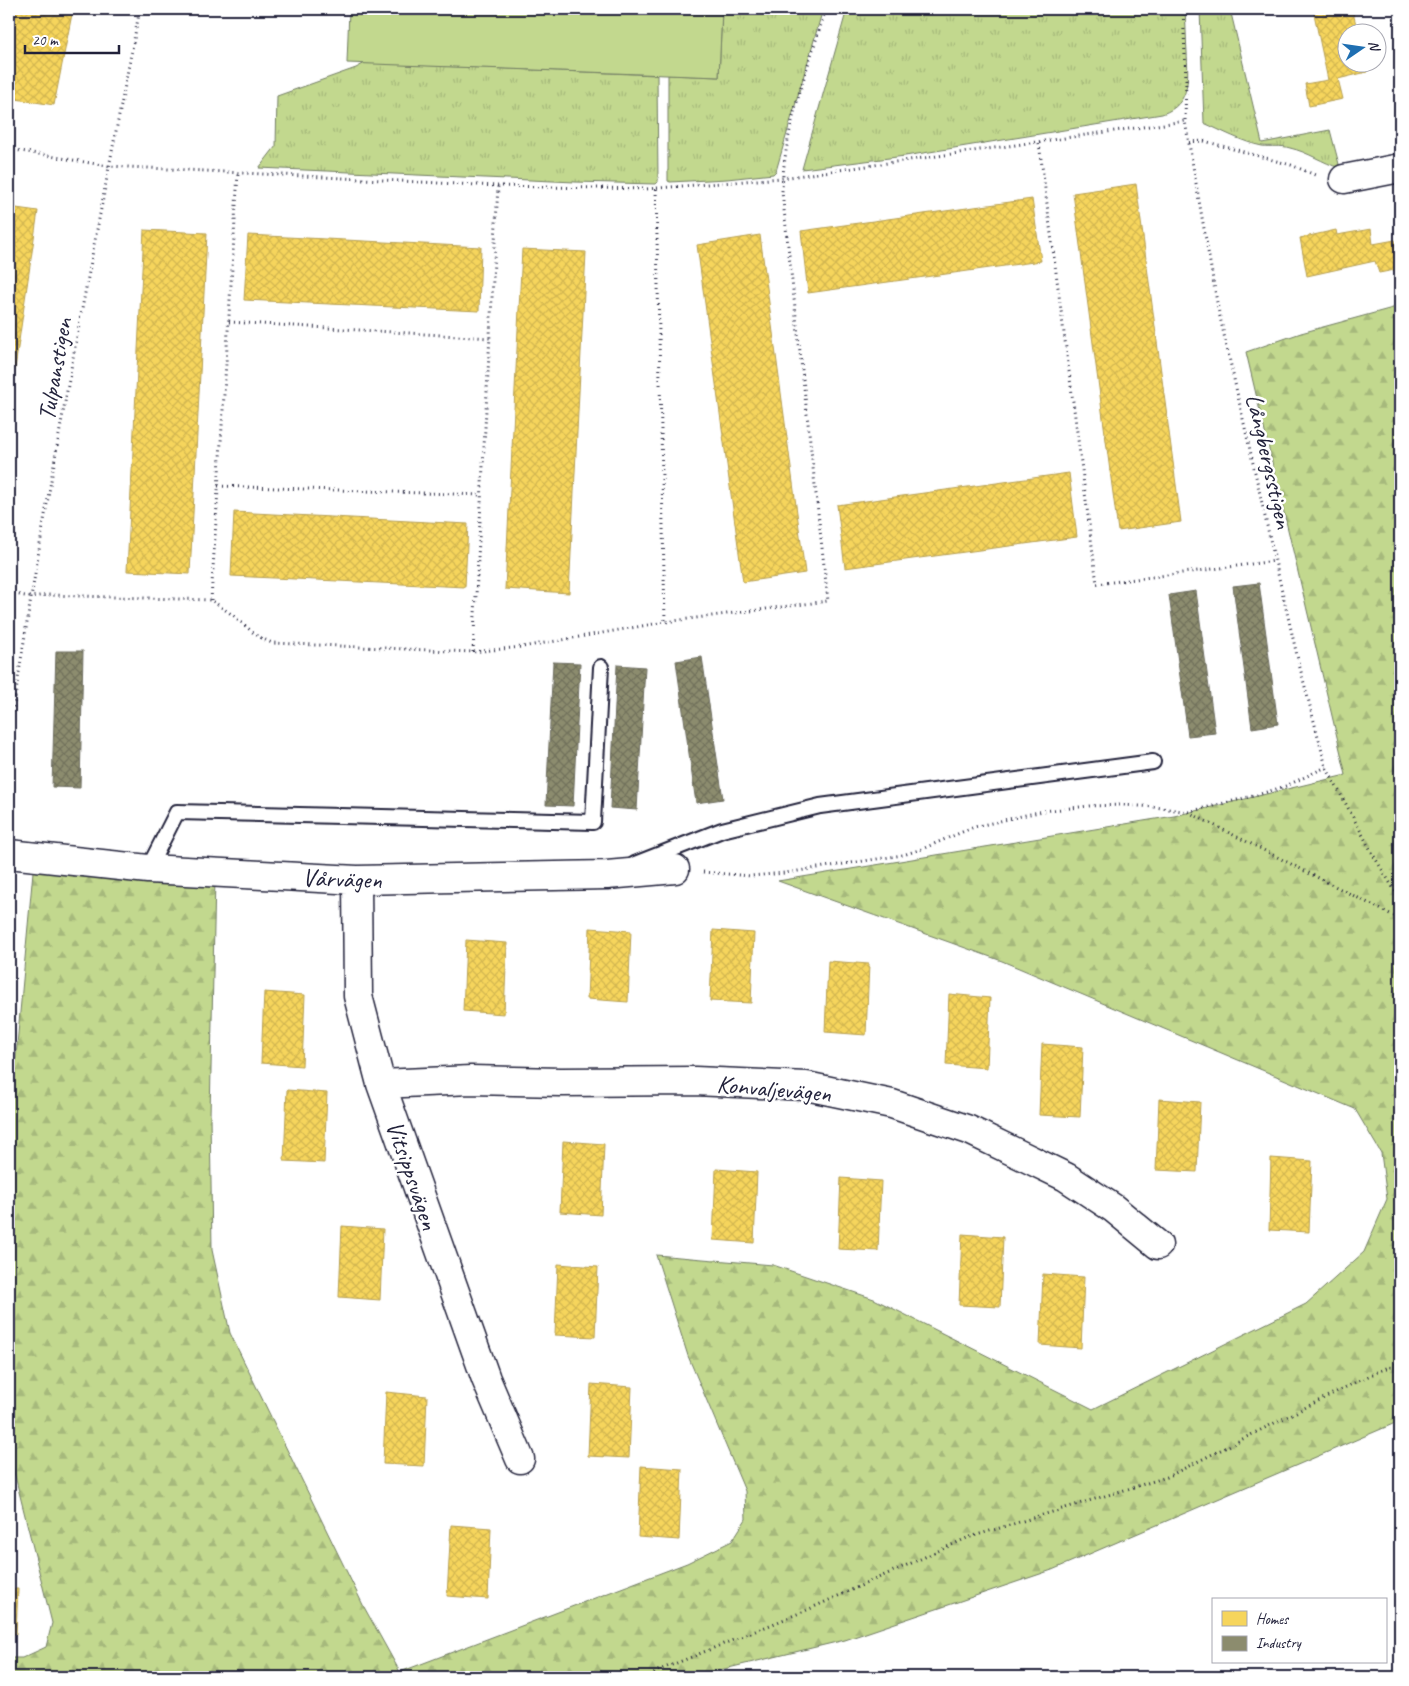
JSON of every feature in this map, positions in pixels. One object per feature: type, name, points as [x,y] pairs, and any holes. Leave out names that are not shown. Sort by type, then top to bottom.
[{"type":"street","points":[[1344,179],[1400,168]]},
{"type":"street","name":"Vårvägen","points":[[9,854],[148,869],[358,880],[607,875],[675,869]]},
{"type":"street","name":"Vitsippsvägen","points":[[358,880],[358,996],[382,1084],[486,1379],[520,1459]]},
{"type":"street","name":"Konvaljevägen","points":[[382,1084],[471,1080],[561,1082],[695,1081],[806,1086],[892,1104],[969,1130],[1066,1177],[1113,1208],[1158,1245]]},
{"type":"lane","points":[[148,869],[177,812],[593,822],[601,667]]},
{"type":"lane","points":[[607,875],[722,830],[820,806],[1153,762]]},
{"type":"path","name":"Tulpanstigen","points":[[9,737],[30,597],[108,166],[140,9]]},
{"type":"path","points":[[9,593],[30,597],[48,595],[211,600],[234,616],[257,636],[272,643],[473,652],[522,647],[665,622],[828,601],[783,202],[782,178],[791,127],[801,88],[826,9]]},
{"type":"path","name":"Långbergsstigen","points":[[1183,9],[1186,79],[1185,121],[1218,308],[1275,561],[1326,767],[1375,858],[1400,899]]},
{"type":"path","points":[[9,149],[108,166],[498,186],[656,189],[782,178],[1185,121]]},
{"type":"path","points":[[1189,142],[1204,141],[1281,162],[1324,179],[1344,179]]},
{"type":"path","points":[[1038,143],[1097,584],[1275,561]]},
{"type":"path","points":[[211,600],[238,174]]},
{"type":"path","points":[[473,652],[498,186]]},
{"type":"path","points":[[656,189],[665,622]]},
{"type":"path","points":[[229,322],[490,338]]},
{"type":"path","points":[[218,486],[482,495]]},
{"type":"path","points":[[1188,812],[1286,786],[1326,767]]},
{"type":"path","points":[[675,869],[751,876],[785,873],[903,855],[990,822],[1043,811],[1089,806],[1123,805],[1155,807],[1188,812],[1400,918]]},
{"type":"path","points":[[650,1677],[656,1671],[807,1610],[967,1538],[1167,1477],[1358,1381],[1400,1362]]},
{"type":"green space","points":[[349,9],[722,9],[719,77],[347,63]]},
{"type":"green space","points":[[722,9],[823,9],[776,171],[773,174],[727,179],[670,182],[668,181],[668,75],[719,77]]},
{"type":"green space","points":[[847,9],[1185,9],[1188,71],[1186,89],[1179,104],[1162,114],[905,156],[802,169]]},
{"type":"green space","points":[[1200,9],[1230,9],[1262,143],[1330,130],[1340,168],[1297,150],[1262,146],[1247,142],[1204,123]]},
{"type":"green space","points":[[365,63],[657,75],[658,182],[656,184],[575,182],[259,168],[276,146],[277,96],[356,68]]},
{"type":"green space","points":[[1400,306],[1400,1421],[1052,1570],[845,1640],[691,1677],[9,1677],[9,1658],[22,1658],[46,1647],[52,1623],[9,1452],[9,1131],[34,861],[215,878],[210,1116],[212,1250],[230,1333],[364,1607],[400,1672],[687,1563],[732,1541],[746,1519],[745,1491],[688,1356],[656,1255],[773,1265],[874,1299],[1093,1409],[1306,1304],[1364,1252],[1387,1199],[1381,1153],[1355,1109],[1002,961],[778,881],[1174,816],[1346,775],[1246,352],[1301,333]]},
{"type":"building: Homes","points":[[9,9],[73,9],[54,105],[9,98]]},
{"type":"building: Homes","points":[[1313,9],[1352,9],[1355,22],[1336,22],[1336,72],[1367,72],[1338,79],[1343,99],[1309,106],[1305,84],[1328,80]]},
{"type":"building: Homes","points":[[1136,184],[1181,522],[1118,531],[1073,193]]},
{"type":"building: Homes","points":[[1032,199],[1041,261],[808,293],[801,231]]},
{"type":"building: Homes","points":[[9,207],[38,211],[9,409]]},
{"type":"building: Homes","points":[[1371,229],[1373,244],[1395,240],[1400,269],[1379,273],[1375,261],[1307,276],[1300,238],[1336,230],[1337,235]]},
{"type":"building: Homes","points":[[144,230],[207,233],[190,574],[127,571]]},
{"type":"building: Homes","points":[[248,235],[481,247],[479,311],[244,300]]},
{"type":"building: Homes","points":[[760,235],[805,573],[743,582],[697,245]]},
{"type":"building: Homes","points":[[522,249],[586,252],[569,593],[505,589]]},
{"type":"building: Homes","points":[[1069,473],[1077,537],[845,568],[837,505]]},
{"type":"building: Homes","points":[[234,512],[468,524],[465,587],[231,576]]},
{"type":"building: Homes","points":[[590,928],[631,931],[628,1002],[587,999]]},
{"type":"building: Homes","points":[[713,930],[754,933],[751,1003],[710,1001]]},
{"type":"building: Homes","points":[[466,940],[507,943],[504,1014],[463,1011]]},
{"type":"building: Homes","points":[[828,961],[869,964],[866,1035],[825,1032]]},
{"type":"building: Homes","points":[[264,992],[305,995],[302,1066],[261,1063]]},
{"type":"building: Homes","points":[[949,994],[990,998],[987,1068],[946,1065]]},
{"type":"building: Homes","points":[[1042,1044],[1083,1047],[1080,1117],[1039,1115]]},
{"type":"building: Homes","points":[[287,1090],[327,1093],[324,1163],[284,1161]]},
{"type":"building: Homes","points":[[1159,1099],[1200,1102],[1197,1172],[1156,1170]]},
{"type":"building: Homes","points":[[563,1141],[604,1144],[601,1215],[560,1212]]},
{"type":"building: Homes","points":[[1271,1158],[1312,1161],[1309,1232],[1269,1230]]},
{"type":"building: Homes","points":[[716,1169],[757,1172],[754,1243],[713,1240]]},
{"type":"building: Homes","points":[[841,1178],[881,1181],[878,1251],[838,1249]]},
{"type":"building: Homes","points":[[342,1226],[383,1229],[380,1300],[339,1297]]},
{"type":"building: Homes","points":[[962,1234],[1003,1237],[1000,1307],[959,1305]]},
{"type":"building: Homes","points":[[558,1264],[598,1267],[595,1337],[555,1335]]},
{"type":"building: Homes","points":[[1043,1274],[1084,1277],[1081,1348],[1040,1345]]},
{"type":"building: Homes","points":[[591,1384],[632,1387],[629,1458],[588,1456]]},
{"type":"building: Homes","points":[[386,1392],[427,1396],[424,1466],[383,1464]]},
{"type":"building: Homes","points":[[641,1466],[682,1469],[679,1540],[638,1537]]},
{"type":"building: Homes","points":[[451,1525],[491,1528],[488,1599],[447,1596]]},
{"type":"building: Homes","points":[[9,1589],[18,1589],[16,1634],[9,1634]]},
{"type":"building: Industry","points":[[1259,583],[1278,724],[1252,728],[1233,586]]},
{"type":"building: Industry","points":[[1196,591],[1215,733],[1188,736],[1169,595]]},
{"type":"building: Industry","points":[[56,651],[83,651],[80,788],[52,787]]},
{"type":"building: Industry","points":[[702,657],[723,799],[696,803],[676,661]]},
{"type":"building: Industry","points":[[553,662],[580,663],[573,806],[546,805]]},
{"type":"building: Industry","points":[[617,665],[645,667],[637,810],[610,808]]}]
